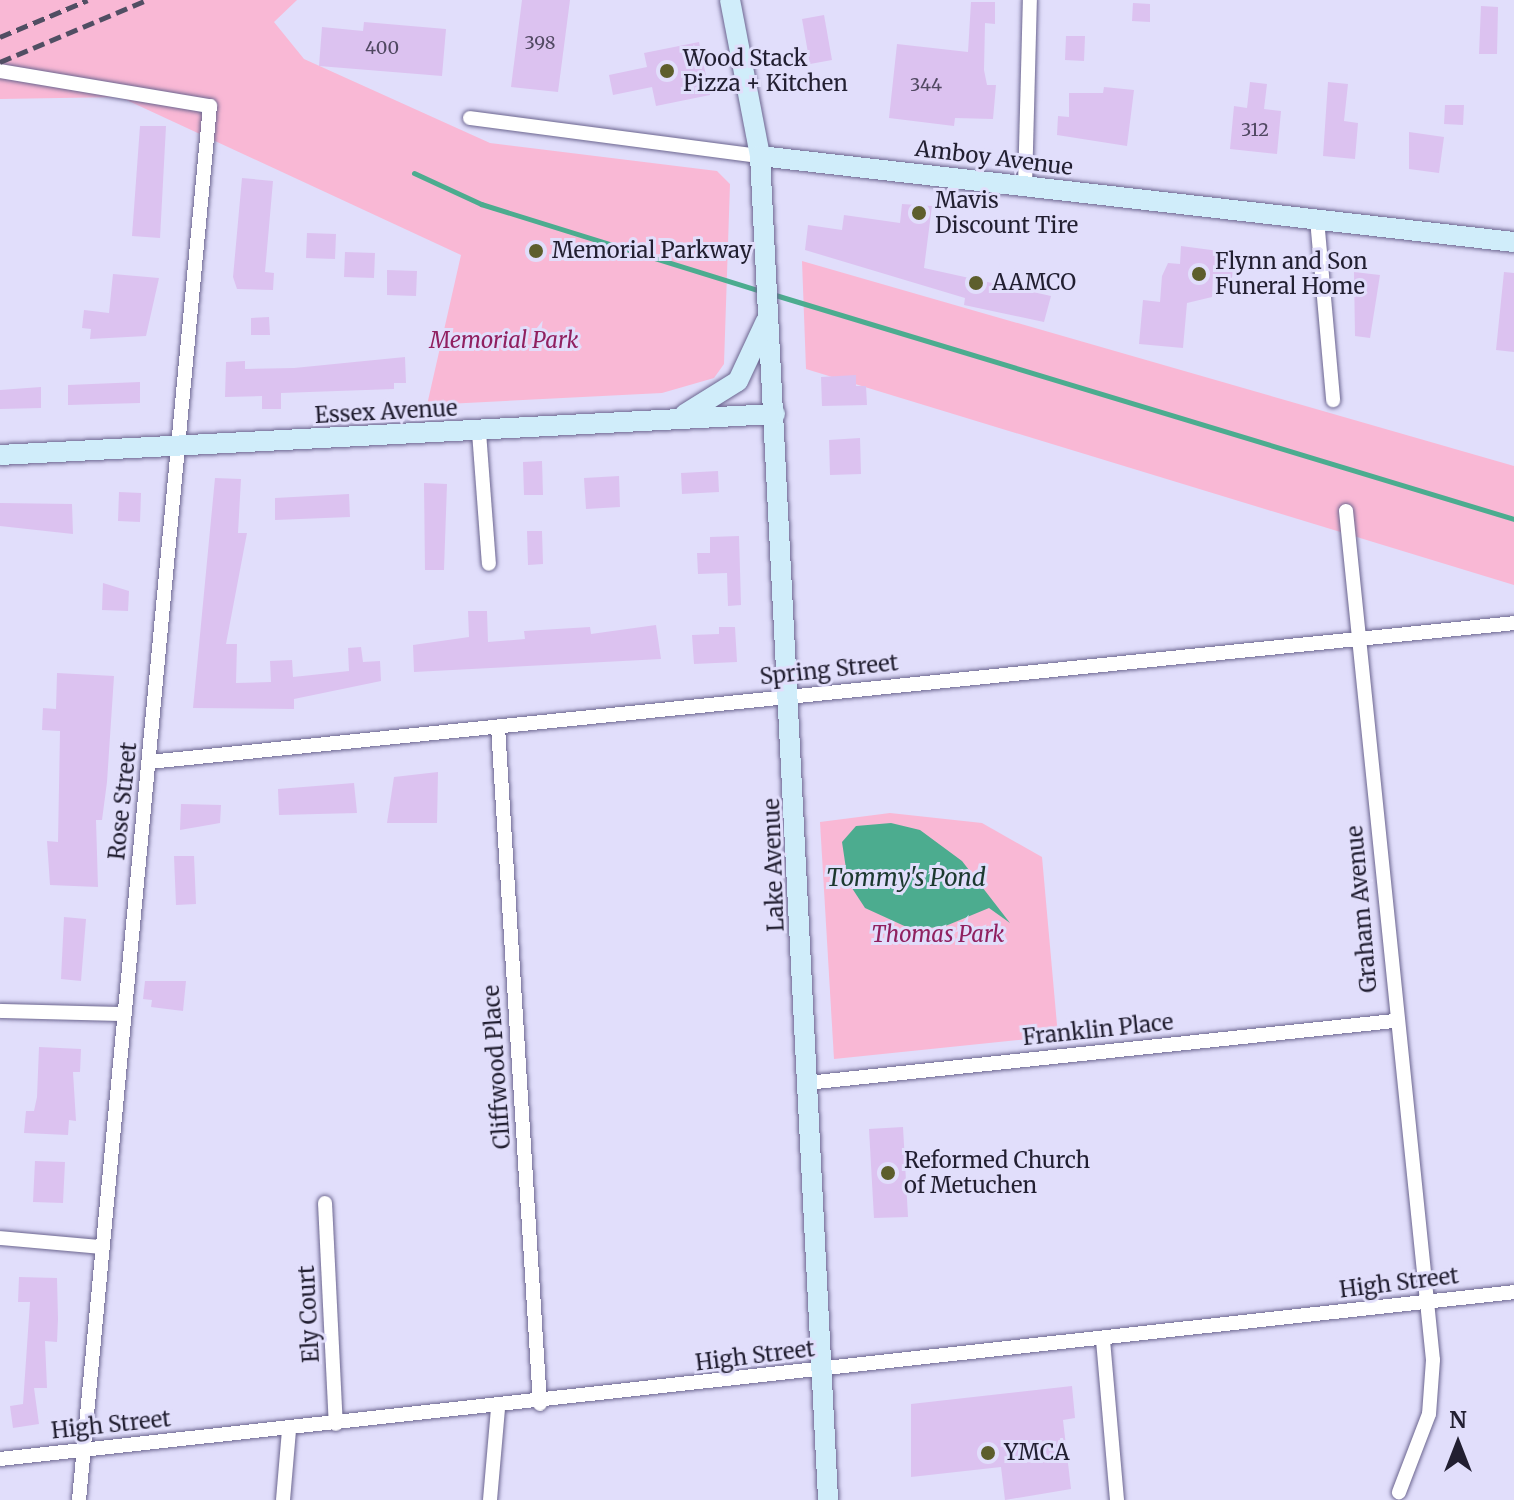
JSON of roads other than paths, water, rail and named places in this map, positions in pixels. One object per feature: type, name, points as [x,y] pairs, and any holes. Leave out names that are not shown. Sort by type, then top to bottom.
[{"type":"street","points":[[730,0],[760,156]]},
{"type":"street","points":[[1025,186],[1030,0]]},
{"type":"street","name":"Rose Street","points":[[0,71],[210,106],[79,1500]]},
{"type":"street","name":"Amboy Avenue","points":[[470,118],[760,156],[1514,242]]},
{"type":"street","name":"Lake Avenue","points":[[760,156],[790,696],[828,1500]]},
{"type":"street","points":[[1317,219],[1333,400]]},
{"type":"street","points":[[670,420],[738,381],[768,311]]},
{"type":"street","name":"Essex Avenue","points":[[0,455],[775,414]]},
{"type":"street","points":[[479,432],[489,564]]},
{"type":"street","name":"Graham Avenue","points":[[1346,511],[1394,1021],[1433,1360],[1429,1414],[1399,1492]]},
{"type":"street","name":"Spring Street","points":[[149,762],[1514,623]]},
{"type":"street","name":"Cliffwood Place","points":[[498,727],[540,1404]]},
{"type":"street","points":[[0,1011],[123,1014]]},
{"type":"street","name":"Franklin Place","points":[[807,1083],[1394,1021]]},
{"type":"street","name":"Ely Court","points":[[325,1203],[336,1424]]},
{"type":"street","points":[[0,1238],[101,1247]]},
{"type":"street","name":"High Street","points":[[0,1459],[498,1409],[1514,1292]]},
{"type":"street","points":[[1103,1340],[1117,1500]]},
{"type":"street","points":[[490,1500],[498,1409]]},
{"type":"street","points":[[283,1500],[289,1430]]},
{"type":"water","name":"Tommy's Pond","points":[[891,823],[920,830],[962,861],[1010,923],[989,908],[943,927],[911,929],[865,908],[848,882],[842,842],[856,826]]},
{"type":"waterway","points":[[414,173],[481,204],[763,292]]},
{"type":"waterway","points":[[772,294],[1514,519]]},
{"type":"railway","points":[[0,37],[88,0]]},
{"type":"railway","points":[[0,62],[147,0]]},
{"type":"place","name":"Wood Stack Pizza + Kitchen","points":[[667,71]]},
{"type":"place","name":"Mavis Discount Tire","points":[[919,213]]},
{"type":"place","name":"Memorial Parkway","points":[[536,251]]},
{"type":"place","name":"Flynn and Son Funeral Home","points":[[1199,274]]},
{"type":"place","name":"AAMCO","points":[[976,283]]},
{"type":"place","name":"Reformed Church of Metuchen","points":[[888,1173]]},
{"type":"place","name":"YMCA","points":[[988,1453]]},
{"type":"park label","name":"Memorial Park","points":[[504,341]]},
{"type":"park label","name":"Thomas Park","points":[[938,935]]}]
